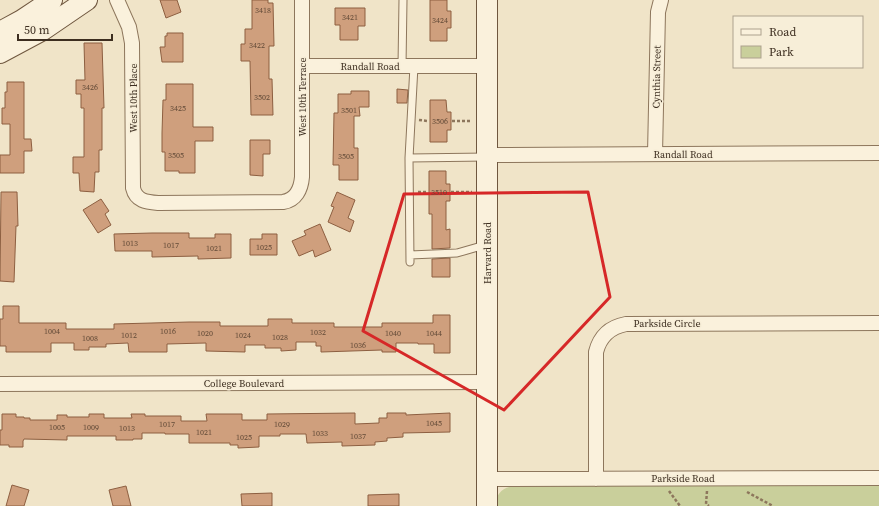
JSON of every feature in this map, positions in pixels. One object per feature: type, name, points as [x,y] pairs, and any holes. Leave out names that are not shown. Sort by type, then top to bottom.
[{"type":"street","points":[[0,32],[22,20],[52,0]]},
{"type":"street","points":[[0,53],[43,30],[87,0]]},
{"type":"street","name":"West 10th Place","points":[[118,0],[129,27],[132,43],[132,183],[137,198],[158,203],[283,202],[290,200],[297,193]]},
{"type":"street","name":"West 10th Terrace","points":[[297,193],[302,183],[302,0]]},
{"type":"street","name":"Harvard Road","points":[[486,0],[488,382],[487,506]]},
{"type":"street","name":"Cynthia Street","points":[[655,154],[658,12],[661,0]]},
{"type":"street","name":"Randall Road","points":[[302,66],[487,66]]},
{"type":"street","name":"Randall Road","points":[[487,156],[879,154]]},
{"type":"street","name":"Parkside Circle","points":[[596,479],[596,352],[601,339],[610,329],[617,326],[634,324],[879,323]]},
{"type":"street","name":"College Boulevard","points":[[0,384],[488,382]]},
{"type":"street","name":"Parkside Road","points":[[487,479],[879,478]]},
{"type":"lane","points":[[403,0],[408,66],[410,258],[457,253],[487,246]]},
{"type":"lane","points":[[409,158],[487,156]]},
{"type":"path","points":[[452,121],[487,121]]},
{"type":"path","points":[[451,192],[487,192]]},
{"type":"path","points":[[707,489],[706,504],[709,506]]},
{"type":"path","points":[[669,491],[680,506]]},
{"type":"path","points":[[741,492],[747,492],[773,506]]},
{"type":"highlighted area","points":[[588,192],[610,297],[504,410],[363,331],[404,194]]},
{"type":"green space","points":[[879,485],[879,506],[494,506],[500,492],[505,488],[513,486]]},
{"type":"building","points":[[160,0],[177,0],[181,12],[166,18]]},
{"type":"building","points":[[252,0],[268,0],[268,3],[273,3],[274,46],[269,46],[269,79],[272,79],[273,115],[251,115],[250,61],[241,61],[241,44],[245,44],[245,29],[252,29]]},
{"type":"building","points":[[430,0],[447,0],[447,11],[451,11],[451,28],[447,28],[447,41],[430,41]]},
{"type":"building","points":[[335,8],[365,8],[365,26],[358,26],[358,40],[340,40],[340,25],[335,25]]},
{"type":"building","points":[[167,33],[183,33],[183,62],[162,62],[160,47],[165,47],[165,36],[167,36]]},
{"type":"building","points":[[84,43],[102,43],[104,108],[102,108],[102,150],[99,150],[99,172],[95,172],[94,192],[80,191],[79,173],[73,173],[73,157],[84,157],[84,108],[81,108],[81,94],[76,94],[76,80],[85,80]]},
{"type":"building","points":[[7,82],[24,82],[24,139],[31,139],[32,151],[24,151],[24,173],[0,173],[0,155],[10,155],[10,124],[2,124],[2,108],[5,108],[5,92],[7,92]]},
{"type":"building","points":[[166,84],[193,84],[193,127],[213,127],[213,141],[195,141],[195,173],[165,171],[165,152],[162,152],[162,133],[163,100],[166,100]]},
{"type":"building","points":[[397,89],[408,90],[407,103],[397,103]]},
{"type":"building","points":[[351,91],[369,91],[369,107],[359,107],[360,116],[354,116],[354,148],[358,148],[358,180],[339,180],[339,165],[333,165],[334,113],[338,113],[338,94],[351,94]]},
{"type":"building","points":[[430,100],[446,100],[447,112],[451,112],[451,130],[447,130],[447,142],[430,142]]},
{"type":"building","points":[[250,140],[270,140],[270,154],[263,154],[263,176],[250,175]]},
{"type":"building","points":[[429,171],[446,171],[446,184],[450,184],[450,201],[446,201],[446,230],[450,229],[450,248],[432,249],[432,214],[429,214]]},
{"type":"building","points":[[1,192],[17,192],[18,226],[16,226],[14,282],[0,281]]},
{"type":"building","points":[[337,192],[355,200],[348,218],[354,221],[350,232],[328,222],[334,207],[331,206]]},
{"type":"building","points":[[101,199],[109,211],[105,214],[111,225],[98,233],[83,210]]},
{"type":"building","points":[[320,224],[331,250],[315,257],[313,250],[299,256],[292,241],[306,235],[304,231]]},
{"type":"building","points":[[189,233],[189,238],[215,238],[215,234],[231,234],[231,258],[198,259],[198,256],[152,257],[152,251],[115,251],[114,234]]},
{"type":"building","points":[[262,234],[277,234],[277,255],[250,255],[250,239],[262,239]]},
{"type":"building","points":[[450,258],[450,277],[432,277],[432,259]]},
{"type":"building","points":[[3,306],[19,306],[19,323],[66,323],[66,329],[114,329],[114,324],[189,322],[220,322],[220,326],[268,326],[268,319],[292,319],[292,323],[334,323],[334,327],[382,327],[382,323],[433,323],[433,315],[450,315],[450,353],[434,353],[434,344],[418,343],[396,343],[396,352],[382,352],[382,350],[321,352],[321,346],[316,346],[316,342],[296,342],[296,350],[281,351],[281,348],[265,348],[265,345],[245,345],[245,352],[206,351],[206,343],[167,344],[167,352],[129,352],[128,343],[106,344],[106,347],[89,347],[89,350],[74,350],[74,343],[51,343],[51,352],[6,352],[6,346],[0,346],[0,319],[3,319]]},
{"type":"building","points":[[355,413],[355,424],[379,423],[379,418],[387,418],[387,413],[406,413],[406,415],[450,413],[450,432],[403,433],[403,437],[387,438],[387,441],[375,442],[375,445],[342,446],[342,442],[307,443],[306,434],[280,434],[280,436],[259,436],[259,447],[238,448],[238,445],[230,445],[230,443],[189,443],[189,434],[165,433],[142,433],[142,439],[133,440],[116,440],[116,436],[67,436],[67,440],[24,439],[23,447],[9,447],[9,445],[0,445],[2,414],[16,414],[16,417],[30,418],[30,420],[57,420],[57,415],[67,415],[67,417],[89,417],[89,414],[104,414],[104,418],[132,418],[131,414],[145,414],[145,416],[181,416],[181,421],[207,421],[206,414],[242,414],[242,420],[267,420],[267,414]]},
{"type":"building","points":[[12,485],[29,490],[24,506],[6,506]]},
{"type":"building","points":[[126,486],[131,506],[113,506],[109,490]]},
{"type":"building","points":[[272,493],[272,506],[242,506],[241,494]]},
{"type":"building","points":[[399,494],[399,506],[368,506],[368,495]]}]
